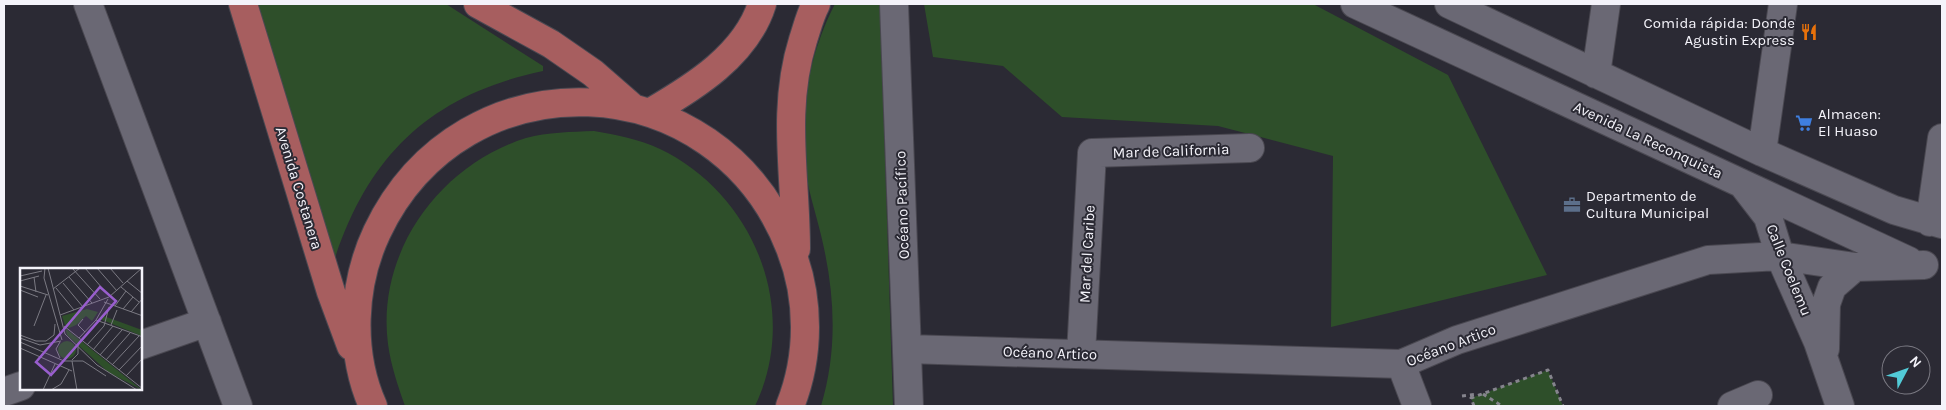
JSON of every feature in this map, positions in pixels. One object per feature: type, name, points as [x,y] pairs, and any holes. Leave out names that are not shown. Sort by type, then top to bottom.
[{"type":"main road","name":"Avenida Costanera","points":[[243,4],[331,292],[361,370]]},
{"type":"main road","points":[[478,4],[551,44],[641,109],[692,131],[715,146],[742,170],[770,206],[783,230],[796,264],[803,291],[804,348],[791,405]]},
{"type":"main road","points":[[372,406],[361,370],[357,330],[362,275],[372,244],[386,215],[403,188],[424,164],[449,143],[476,126],[505,114],[536,105],[600,102],[641,109],[690,88],[720,64],[750,30],[762,4]]},
{"type":"main road","points":[[796,264],[796,217],[790,153],[790,104],[793,77],[800,48],[816,4]]},
{"type":"street","points":[[88,4],[238,406]]},
{"type":"street","name":"Océano Pacífico","points":[[894,4],[909,406]]},
{"type":"street","name":"Avenida La Reconquista","points":[[1355,4],[1902,259],[1933,267]]},
{"type":"street","points":[[1450,4],[1762,152],[1894,210],[1936,223],[1942,138]]},
{"type":"street","points":[[1596,74],[1606,4]]},
{"type":"street","points":[[1762,152],[1784,4]]},
{"type":"street","name":"Mar de California","points":[[1092,154],[1250,148]]},
{"type":"street","name":"Mar del Caribe","points":[[1081,354],[1092,154]]},
{"type":"street","name":"Calle Coelemu","points":[[1742,183],[1768,217],[1780,256],[1818,342],[1840,406]]},
{"type":"street","name":"Océano Artico","points":[[908,349],[1401,364],[1457,340],[1708,260],[1780,256],[1855,267],[1933,267]]},
{"type":"street","name":"Calle Coelemu","points":[[1824,363],[1826,304],[1832,287],[1855,267]]},
{"type":"street","points":[[142,345],[207,322]]},
{"type":"street","points":[[1401,364],[1417,406]]},
{"type":"street","points":[[4,392],[20,386]]},
{"type":"street","points":[[1732,406],[1758,395]]},
{"type":"path","points":[[1474,406],[1471,398],[1548,370],[1563,406]]},
{"type":"path","points":[[1462,396],[1484,393],[1502,406]]},
{"type":"green space","points":[[256,4],[446,4],[543,66],[543,71],[504,81],[469,95],[439,112],[411,133],[387,158],[367,187],[350,220],[335,258]]},
{"type":"green space","points":[[835,4],[880,4],[893,406],[821,406],[830,363],[833,321],[832,300],[826,257],[805,171],[803,121],[808,80],[813,60]]},
{"type":"green space","points":[[924,4],[1313,4],[1448,75],[1547,275],[1331,327],[1333,156],[1218,126],[1062,117],[1003,66],[933,57]]},
{"type":"green space","points":[[594,131],[627,138],[660,149],[693,169],[721,195],[743,225],[760,258],[770,294],[773,332],[768,369],[755,406],[405,406],[389,352],[387,310],[392,277],[404,246],[420,217],[441,191],[466,169],[495,151],[534,136]]},
{"type":"green space","points":[[1548,370],[1563,406],[1474,406],[1471,398]]},
{"type":"place","name":"Comida rápida: Donde Agustin Express","points":[[1809,32]]},
{"type":"place","name":"Almacen: El Huaso","points":[[1804,123]]},
{"type":"place","name":"Departmento de Cultura Municipal","points":[[1572,205]]}]
